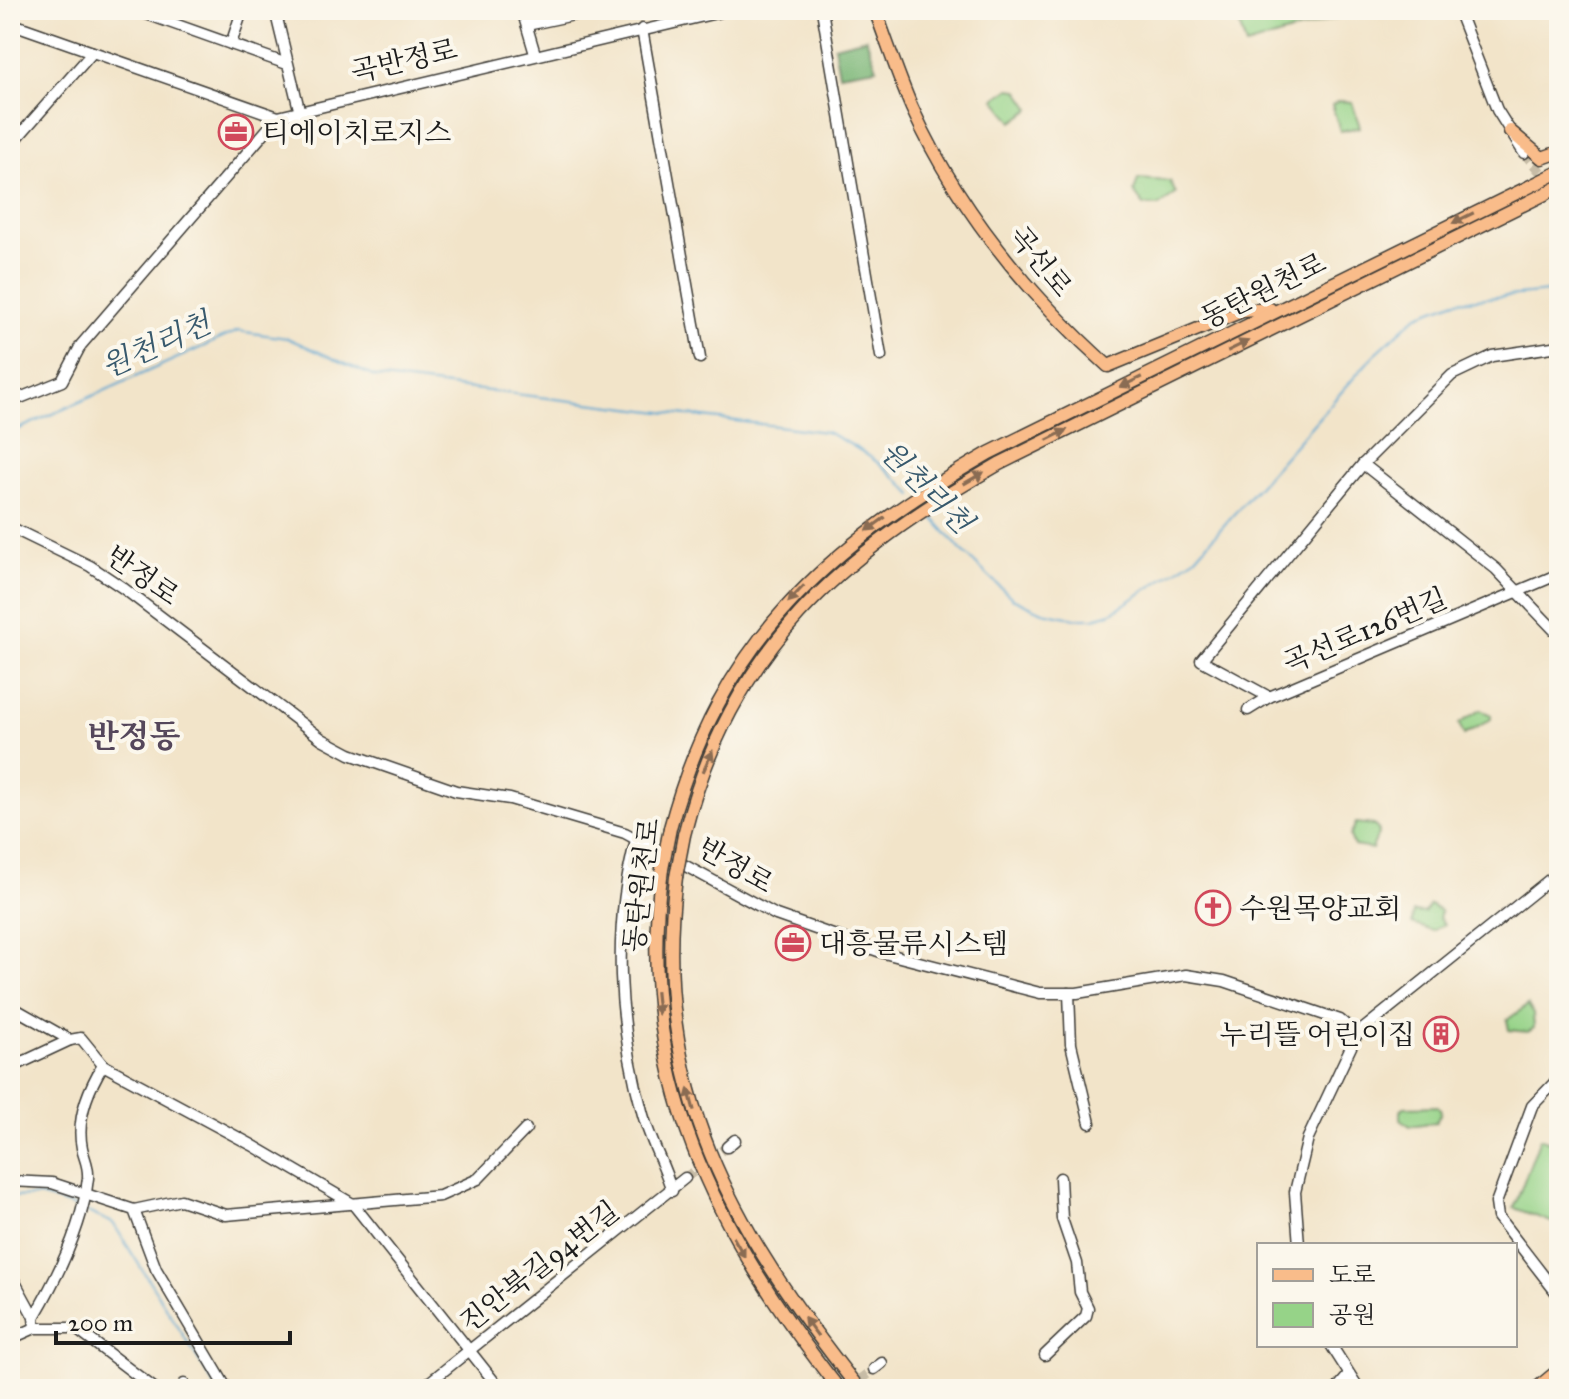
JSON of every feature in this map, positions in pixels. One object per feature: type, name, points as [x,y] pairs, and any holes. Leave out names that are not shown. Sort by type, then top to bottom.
[{"type":"main road","name":"곡선로","points":[[875,10],[913,109],[969,208],[1012,267],[1056,318],[1108,366],[1242,311],[1278,309]]},
{"type":"main road","points":[[1510,131],[1542,158],[1559,152]]},
{"type":"main road","name":"동탄원천로","points":[[839,1389],[756,1275],[720,1212],[688,1142],[667,1069],[657,1005],[656,933],[662,869],[670,828],[691,761],[747,655],[792,597],[853,541],[927,488],[1104,394],[1559,170]]},
{"type":"main road","name":"동탄원천로","points":[[859,1389],[756,1246],[721,1181],[696,1118],[673,1008],[670,950],[676,877],[684,835],[702,773],[757,666],[802,609],[862,552],[937,500],[999,464],[1115,406],[1559,190]]},
{"type":"main road","points":[[1536,1389],[1559,1370]]},
{"type":"street","points":[[135,10],[287,64]]},
{"type":"street","points":[[231,44],[240,17],[238,10]]},
{"type":"street","points":[[275,10],[299,109]]},
{"type":"street","points":[[522,10],[535,54]]},
{"type":"street","points":[[527,25],[597,10]]},
{"type":"street","name":"곡반정로","points":[[10,402],[62,381],[81,345],[278,117],[299,109],[642,29],[673,16],[729,10]]},
{"type":"street","points":[[822,10],[881,356]]},
{"type":"street","points":[[1458,10],[1497,110],[1524,153]]},
{"type":"street","points":[[10,23],[278,117]]},
{"type":"street","points":[[642,29],[700,358]]},
{"type":"street","points":[[10,146],[93,52]]},
{"type":"street","points":[[1559,346],[1492,356],[1452,375],[1363,464],[1496,569],[1559,635]]},
{"type":"street","name":"곡선로126번길","points":[[1363,464],[1201,660],[1269,697],[1559,574]]},
{"type":"street","name":"반정로","points":[[10,527],[90,566],[123,588],[322,739],[350,754],[456,791],[577,816],[636,840],[776,915],[818,931],[1040,993],[1069,993],[1186,975],[1224,981],[1340,1020],[1357,1034]]},
{"type":"street","points":[[1248,710],[1269,697]]},
{"type":"street","points":[[636,840],[622,915],[622,998],[642,1112],[672,1191]]},
{"type":"street","points":[[1299,1243],[1295,1192],[1308,1138],[1357,1034],[1559,872]]},
{"type":"street","points":[[1069,993],[1071,1044],[1090,1123]]},
{"type":"street","points":[[10,1006],[70,1040]]},
{"type":"street","points":[[10,1068],[70,1040],[81,1038],[103,1065],[266,1152],[353,1204],[500,1389]]},
{"type":"street","points":[[34,1322],[67,1256],[84,1193],[88,1160],[82,1148],[87,1092],[103,1065]]},
{"type":"street","points":[[1559,1078],[1532,1106],[1496,1203],[1498,1217],[1559,1296]]},
{"type":"street","points":[[10,1181],[34,1180],[134,1210],[181,1200],[226,1215],[440,1196],[478,1179],[526,1129]]},
{"type":"street","name":"진안북길94번길","points":[[421,1389],[685,1178]]},
{"type":"street","points":[[1045,1355],[1086,1316],[1088,1308],[1080,1292],[1077,1263],[1062,1219],[1060,1178]]},
{"type":"street","points":[[134,1210],[156,1269],[227,1389]]},
{"type":"street","points":[[10,1273],[34,1322]]},
{"type":"street","points":[[10,1339],[15,1331],[34,1322],[75,1328],[155,1389]]},
{"type":"street","points":[[1332,1347],[1359,1389]]},
{"type":"street","points":[[1337,1389],[1348,1376]]},
{"type":"green space","points":[[1235,10],[1361,10],[1246,46]]},
{"type":"green space","points":[[866,38],[877,68],[839,74],[834,46]]},
{"type":"green space","points":[[1009,89],[1018,90],[1031,109],[1013,122],[995,99]]},
{"type":"green space","points":[[1339,101],[1352,102],[1360,127],[1340,131],[1332,105]]},
{"type":"green space","points":[[1138,179],[1170,181],[1176,194],[1159,206],[1144,205],[1134,192]]},
{"type":"green space","points":[[1480,710],[1491,715],[1491,719],[1464,735],[1459,724]]},
{"type":"green space","points":[[1356,823],[1374,825],[1379,831],[1372,849],[1354,846],[1350,836]]},
{"type":"green space","points":[[1430,905],[1441,911],[1439,918],[1444,924],[1433,931],[1412,924],[1413,912],[1424,913]]},
{"type":"green space","points":[[1528,1005],[1533,1014],[1534,1028],[1528,1032],[1509,1030],[1507,1020]]},
{"type":"green space","points":[[1438,1106],[1441,1112],[1436,1122],[1410,1126],[1400,1119],[1404,1107]]},
{"type":"green space","points":[[1540,1138],[1559,1146],[1559,1225],[1514,1208]]},
{"type":"waterway","name":"원천리천","points":[[928,512],[961,550],[1012,598],[1043,612],[1073,618],[1094,618],[1111,613],[1195,558],[1374,355],[1418,315],[1456,301],[1559,291]]},
{"type":"waterway","name":"원천리천","points":[[10,433],[238,331],[287,338],[375,377],[826,432],[873,459],[913,495]]},
{"type":"waterway","points":[[10,1197],[40,1196],[79,1208]]},
{"type":"waterway","points":[[85,1211],[113,1223],[217,1389]]},
{"type":"tunnel","points":[[1524,153],[1550,183]]},
{"type":"tunnel","points":[[685,1178],[727,1147]]},
{"type":"tunnel","points":[[847,1389],[874,1369]]},
{"type":"place","name":"티에이치로지스","points":[[236,132]]},
{"type":"place","name":"수원목양교회","points":[[1213,908]]},
{"type":"place","name":"대흥물류시스템","points":[[793,943]]},
{"type":"place","name":"누리뜰 어린이집","points":[[1441,1034]]},
{"type":"district","name":"반정동","points":[[134,736]]}]
